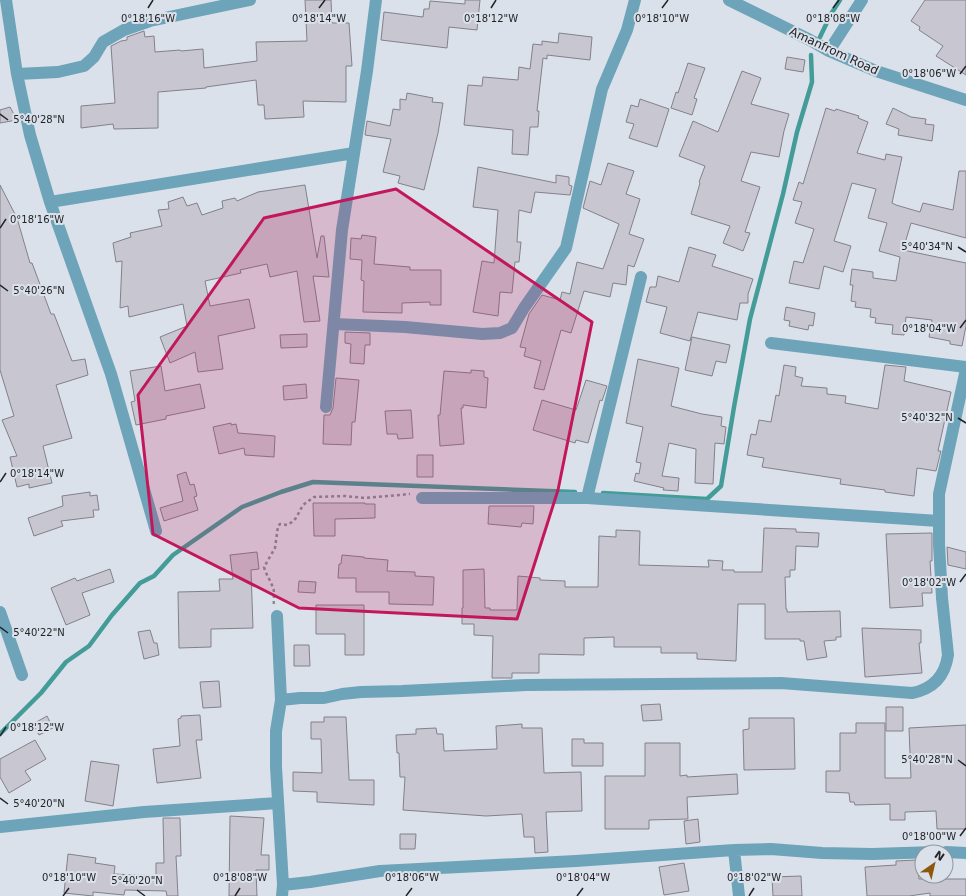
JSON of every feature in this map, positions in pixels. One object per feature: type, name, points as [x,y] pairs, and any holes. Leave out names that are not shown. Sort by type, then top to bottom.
[{"type":"street","points":[[6,0],[17,74],[30,135],[50,202],[111,374],[156,531]]},
{"type":"street","points":[[17,74],[58,72],[84,66],[94,56],[103,42],[124,30],[150,21],[250,0]]},
{"type":"street","points":[[326,407],[342,230],[350,189],[376,0]]},
{"type":"street","points":[[334,324],[405,327],[482,334],[500,333],[512,328],[524,308],[566,248],[602,89],[627,30],[635,0]]},
{"type":"street","name":"Amanfrom Road","points":[[729,0],[829,51],[876,71],[966,100]]},
{"type":"street","points":[[829,51],[862,0]]},
{"type":"street","points":[[50,202],[354,153]]},
{"type":"street","points":[[587,498],[641,277]]},
{"type":"street","points":[[281,700],[324,698],[361,692],[526,685],[781,683],[912,693],[924,690],[931,686],[944,669],[948,655],[942,598],[939,544],[940,494],[966,368],[771,343]]},
{"type":"street","points":[[422,498],[587,498],[939,521]]},
{"type":"street","points":[[0,612],[22,675]]},
{"type":"street","points":[[277,616],[281,700],[276,731],[276,767],[282,891],[380,871],[576,861],[734,850],[770,849],[822,853],[872,854],[914,853]]},
{"type":"street","points":[[0,827],[144,812],[278,803]]},
{"type":"street","points":[[734,850],[739,896]]},
{"type":"street","points":[[954,852],[966,853]]},
{"type":"path","points":[[277,616],[273,598],[274,589],[266,575],[264,567],[275,548],[278,526],[280,524],[292,522],[303,505],[314,497],[345,496],[365,498],[410,494],[422,498]]},
{"type":"highlighted area","points":[[396,189],[592,322],[558,490],[517,619],[299,608],[153,534],[138,395],[264,218]]},
{"type":"building","points":[[305,0],[331,0],[332,23],[349,23],[352,66],[346,66],[346,102],[303,101],[304,117],[265,119],[264,105],[258,105],[256,80],[206,88],[158,92],[158,128],[114,129],[113,124],[81,128],[81,106],[115,103],[111,46],[127,40],[127,37],[144,31],[145,37],[154,36],[155,52],[203,49],[204,68],[257,61],[256,42],[307,41]]},
{"type":"building","points":[[465,0],[480,0],[477,30],[449,27],[447,48],[381,40],[384,12],[423,17],[424,9],[429,9],[430,1],[465,4]]},
{"type":"building","points":[[925,0],[966,0],[966,75],[936,56],[943,46],[919,30],[920,27],[911,21]]},
{"type":"building","points":[[559,33],[592,37],[590,60],[547,55],[547,59],[543,58],[537,111],[539,111],[538,127],[530,127],[528,155],[512,154],[513,130],[464,125],[468,85],[482,86],[483,77],[518,80],[519,67],[530,69],[533,44],[542,45],[542,41],[558,43]]},
{"type":"building","points":[[787,57],[805,60],[803,72],[785,69]]},
{"type":"building","points":[[688,63],[705,68],[694,98],[697,99],[692,115],[671,108],[676,92],[678,93]]},
{"type":"building","points":[[742,71],[761,78],[751,104],[789,114],[779,157],[751,152],[741,181],[760,187],[745,232],[750,233],[743,251],[723,243],[730,226],[691,214],[700,183],[699,182],[705,166],[679,156],[693,121],[718,132]]},
{"type":"building","points":[[407,93],[433,98],[432,102],[443,103],[438,133],[424,190],[398,183],[400,176],[383,172],[391,139],[365,135],[367,121],[390,126],[393,109],[400,110],[400,99],[406,100]]},
{"type":"building","points":[[640,99],[669,109],[657,147],[629,138],[634,124],[626,122],[631,105],[638,107]]},
{"type":"building","points":[[10,107],[17,120],[0,123],[0,110]]},
{"type":"building","points":[[826,108],[835,111],[836,109],[859,116],[858,118],[868,122],[857,153],[885,160],[886,154],[902,157],[892,203],[896,205],[920,212],[923,203],[953,210],[959,171],[966,171],[966,238],[911,223],[903,250],[966,263],[966,326],[962,346],[950,344],[950,341],[929,337],[932,320],[906,317],[904,335],[892,334],[893,325],[875,323],[876,318],[870,317],[871,309],[855,307],[856,302],[851,301],[853,285],[850,285],[852,269],[873,272],[873,278],[896,281],[900,257],[879,251],[887,223],[868,218],[876,189],[852,183],[834,241],[851,246],[843,272],[824,266],[819,289],[789,283],[794,261],[803,263],[814,229],[795,223],[802,202],[793,200],[799,182],[803,184]]},
{"type":"building","points":[[893,108],[911,117],[926,119],[925,124],[934,125],[932,141],[898,135],[899,129],[886,124]]},
{"type":"building","points":[[608,163],[634,171],[626,194],[640,199],[629,234],[644,239],[634,267],[628,265],[626,285],[613,283],[610,297],[584,291],[571,333],[561,330],[544,390],[534,388],[541,361],[524,356],[526,348],[520,347],[529,314],[542,295],[560,300],[562,292],[570,294],[577,262],[603,269],[619,224],[583,208],[590,181],[601,185]]},
{"type":"building","points":[[478,167],[556,183],[556,175],[569,177],[569,185],[572,186],[570,195],[535,192],[531,213],[519,210],[517,242],[521,242],[519,262],[515,262],[512,293],[500,292],[498,316],[473,312],[482,261],[494,263],[498,210],[473,207]]},
{"type":"building","points":[[0,185],[17,218],[30,263],[32,263],[51,314],[54,314],[72,361],[85,359],[88,375],[56,385],[72,438],[43,446],[52,483],[29,488],[29,484],[17,487],[10,457],[17,456],[2,420],[14,416],[0,370]]},
{"type":"building","points":[[305,185],[317,258],[321,236],[324,236],[329,277],[313,276],[320,321],[304,322],[297,271],[270,277],[267,264],[240,270],[241,273],[205,281],[210,306],[249,299],[255,328],[218,336],[223,369],[198,372],[195,352],[170,363],[160,337],[187,326],[183,304],[129,317],[128,306],[120,308],[122,261],[116,262],[113,243],[131,237],[130,233],[162,226],[158,210],[169,209],[168,202],[183,197],[187,206],[197,203],[202,215],[223,208],[222,201],[235,198],[237,201],[258,192]]},
{"type":"building","points":[[362,235],[376,237],[374,264],[410,267],[410,270],[441,270],[441,305],[430,305],[430,302],[402,303],[402,313],[363,312],[364,281],[361,280],[362,260],[350,259],[351,238],[361,239]]},
{"type":"building","points":[[689,247],[716,255],[712,266],[753,279],[748,294],[748,303],[740,303],[737,320],[698,312],[690,341],[660,333],[667,307],[646,302],[650,287],[656,287],[658,276],[679,282]]},
{"type":"building","points":[[786,307],[815,313],[813,326],[809,325],[808,330],[789,326],[790,321],[784,320]]},
{"type":"building","points":[[345,332],[370,333],[370,345],[365,345],[364,364],[350,363],[351,344],[345,343]]},
{"type":"building","points":[[307,334],[307,347],[281,348],[280,335]]},
{"type":"building","points":[[692,337],[730,345],[726,363],[716,361],[712,376],[685,370]]},
{"type":"building","points":[[638,359],[679,368],[671,406],[702,414],[722,417],[721,426],[726,427],[724,444],[715,443],[713,484],[695,483],[696,449],[669,443],[662,476],[679,478],[678,491],[663,490],[664,488],[634,481],[636,473],[639,474],[641,463],[636,462],[643,427],[626,423]]},
{"type":"building","points":[[784,365],[796,367],[795,376],[803,378],[801,386],[827,388],[827,394],[846,396],[845,403],[878,409],[885,365],[906,367],[904,381],[951,392],[938,451],[941,451],[936,471],[917,468],[914,496],[885,492],[885,490],[840,484],[841,479],[762,467],[764,458],[747,455],[751,434],[756,435],[759,420],[771,422],[776,395],[779,396]]},
{"type":"building","points":[[161,366],[165,391],[200,384],[205,408],[166,416],[166,419],[136,425],[131,402],[135,401],[130,371]]},
{"type":"building","points":[[471,370],[484,371],[484,377],[488,378],[486,408],[463,405],[463,408],[461,408],[464,444],[440,446],[438,415],[440,415],[444,371],[471,373]]},
{"type":"building","points":[[336,378],[359,380],[355,422],[352,422],[351,445],[323,444],[324,415],[330,415],[333,408]]},
{"type":"building","points":[[586,380],[607,386],[602,401],[600,400],[588,443],[576,440],[575,443],[533,430],[542,400],[576,410]]},
{"type":"building","points":[[306,384],[307,398],[284,400],[283,386]]},
{"type":"building","points":[[411,410],[413,438],[398,439],[397,434],[387,434],[385,411]]},
{"type":"building","points":[[231,423],[231,425],[236,424],[238,433],[275,436],[274,457],[245,455],[244,448],[219,454],[213,427]]},
{"type":"building","points":[[417,455],[433,455],[433,477],[417,477]]},
{"type":"building","points":[[186,472],[190,485],[194,484],[197,496],[194,497],[198,510],[164,521],[160,508],[183,501],[177,475]]},
{"type":"building","points":[[90,492],[90,496],[97,495],[99,510],[93,510],[94,517],[61,521],[63,526],[34,536],[28,518],[63,506],[62,496]]},
{"type":"building","points":[[313,503],[375,504],[375,518],[335,519],[335,536],[314,536]]},
{"type":"building","points":[[489,506],[534,506],[533,524],[522,523],[521,527],[488,524]]},
{"type":"building","points":[[764,528],[796,529],[796,532],[819,533],[818,547],[796,546],[795,570],[790,570],[790,577],[785,577],[786,609],[787,612],[840,611],[841,637],[836,637],[836,640],[824,641],[827,657],[807,660],[804,641],[800,641],[800,639],[765,639],[765,604],[738,604],[736,661],[697,659],[697,653],[661,653],[661,647],[614,647],[614,637],[584,638],[584,655],[539,654],[539,673],[512,673],[512,678],[492,678],[493,636],[474,635],[474,624],[462,624],[463,570],[484,569],[485,608],[490,608],[490,610],[517,610],[518,576],[540,578],[540,580],[565,581],[565,587],[598,587],[599,536],[616,537],[616,530],[640,531],[639,565],[709,567],[708,560],[723,561],[722,570],[734,570],[734,572],[762,572]]},
{"type":"building","points":[[932,533],[932,561],[930,561],[932,593],[922,593],[923,606],[890,608],[886,534]]},
{"type":"building","points":[[947,547],[966,552],[966,569],[948,565]]},
{"type":"building","points":[[257,552],[259,569],[251,570],[253,628],[211,629],[211,647],[179,648],[178,592],[220,591],[219,579],[233,579],[230,555]]},
{"type":"building","points":[[342,555],[388,560],[387,571],[415,572],[415,576],[434,577],[433,605],[389,604],[389,592],[356,592],[356,578],[338,578],[339,564],[341,564]]},
{"type":"building","points":[[110,569],[114,582],[82,593],[90,615],[66,625],[51,588],[75,578],[77,581]]},
{"type":"building","points":[[299,581],[316,582],[315,593],[298,592]]},
{"type":"building","points":[[316,605],[364,605],[364,655],[345,655],[345,634],[316,634]]},
{"type":"building","points":[[862,628],[921,630],[921,643],[919,643],[922,673],[865,677]]},
{"type":"building","points":[[150,630],[154,643],[157,643],[159,655],[144,659],[138,632]]},
{"type":"building","points":[[294,645],[309,645],[310,666],[294,666]]},
{"type":"building","points":[[219,681],[221,707],[203,708],[200,682]]},
{"type":"building","points":[[660,704],[662,720],[643,721],[641,705]]},
{"type":"building","points":[[886,707],[903,707],[903,731],[886,731]]},
{"type":"building","points":[[200,715],[202,740],[196,740],[201,778],[157,783],[153,749],[180,746],[178,719],[181,718],[181,716]]},
{"type":"building","points":[[47,716],[53,728],[39,735],[33,724]]},
{"type":"building","points":[[324,717],[346,717],[349,780],[374,780],[374,805],[317,802],[317,792],[293,791],[293,772],[322,773],[321,739],[311,739],[311,722],[324,722]]},
{"type":"building","points":[[749,718],[794,718],[795,769],[744,770],[743,730],[749,729]]},
{"type":"building","points":[[856,723],[885,723],[885,778],[911,778],[909,728],[966,725],[966,829],[937,829],[936,811],[905,812],[905,820],[890,820],[890,804],[855,805],[854,802],[850,802],[849,793],[826,792],[826,771],[840,771],[840,733],[856,733]]},
{"type":"building","points":[[522,724],[522,728],[542,728],[544,773],[581,772],[582,811],[546,812],[548,852],[535,853],[534,837],[524,837],[522,814],[486,816],[403,810],[405,777],[400,777],[399,753],[397,753],[396,735],[416,734],[416,729],[436,728],[437,734],[443,734],[444,751],[497,749],[496,726]]},
{"type":"building","points":[[572,739],[584,739],[584,743],[603,743],[603,766],[572,766]]},
{"type":"building","points":[[35,740],[46,759],[25,771],[31,780],[9,793],[0,777],[0,759]]},
{"type":"building","points":[[645,743],[680,743],[680,776],[687,775],[687,777],[737,774],[738,794],[687,797],[688,819],[649,820],[649,829],[605,829],[605,776],[645,776]]},
{"type":"building","points":[[91,761],[119,765],[113,806],[85,801]]},
{"type":"building","points":[[230,816],[264,818],[261,855],[269,855],[269,870],[256,870],[257,896],[229,896]]},
{"type":"building","points":[[163,818],[180,818],[181,856],[176,856],[178,896],[167,896],[166,891],[125,890],[124,895],[93,892],[93,896],[64,893],[68,854],[96,858],[95,863],[115,866],[114,874],[156,876],[156,863],[164,863]]},
{"type":"building","points":[[698,819],[700,842],[686,844],[684,821]]},
{"type":"building","points":[[400,834],[416,834],[415,849],[400,849]]},
{"type":"building","points":[[914,860],[914,884],[954,884],[954,879],[966,879],[966,896],[930,896],[930,893],[909,896],[867,896],[865,867],[896,865],[896,861]]},
{"type":"building","points":[[684,863],[689,891],[664,895],[659,867]]},
{"type":"building","points":[[801,876],[802,896],[773,896],[772,877]]},
{"type":"waterway","points":[[820,37],[831,14],[840,0]]},
{"type":"waterway","points":[[603,493],[707,499],[721,486],[750,319],[783,194],[797,132],[812,82],[811,55]]},
{"type":"waterway","points":[[0,734],[41,693],[66,662],[89,646],[112,615],[140,583],[154,576],[173,555],[242,507],[313,482],[575,492]]}]
